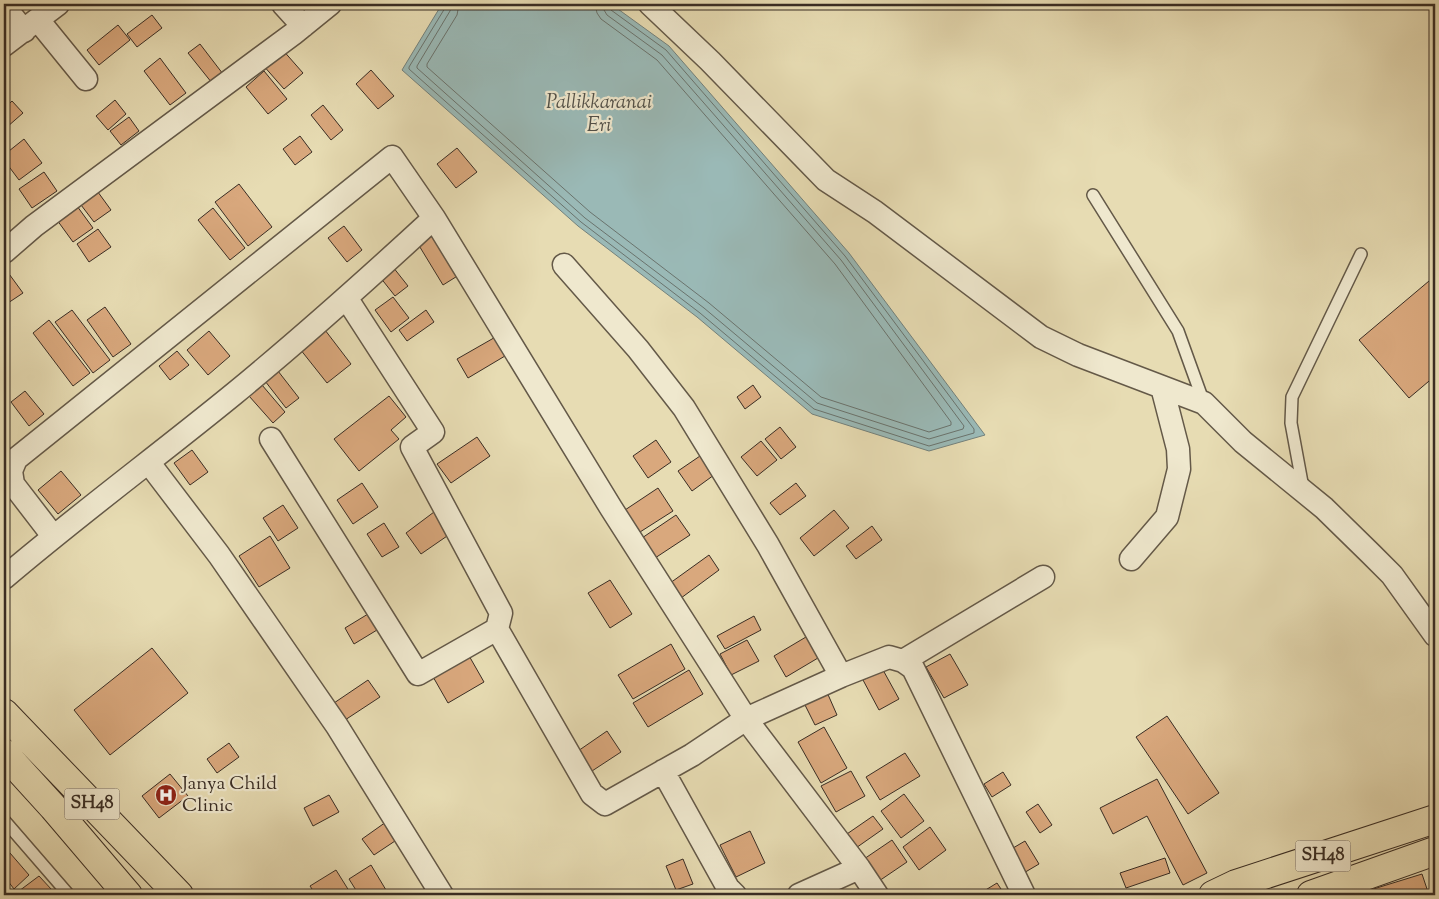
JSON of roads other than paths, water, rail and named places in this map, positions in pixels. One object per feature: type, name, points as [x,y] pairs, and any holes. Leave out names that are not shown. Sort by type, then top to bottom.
[{"type":"main road","name":"SH48","points":[[4,712],[179,895]]},
{"type":"main road","name":"SH48","points":[[4,753],[128,895]]},
{"type":"main road","name":"SH48","points":[[1213,895],[1236,884],[1435,819]]},
{"type":"main road","name":"SH48","points":[[1311,895],[1435,851]]},
{"type":"street","points":[[4,45],[58,4]]},
{"type":"street","points":[[283,4],[303,26]]},
{"type":"street","points":[[4,252],[34,226],[330,4]]},
{"type":"street","points":[[650,4],[710,61],[826,180],[875,212],[1041,337],[1078,356],[1204,403],[1244,442],[1324,508],[1392,575],[1435,635]]},
{"type":"street","points":[[4,6],[31,25],[86,79]]},
{"type":"street","points":[[53,536],[13,484],[11,471],[16,460],[392,157],[434,218],[612,508],[746,719],[859,868],[877,895]]},
{"type":"street","points":[[4,578],[53,536],[149,463],[236,392],[347,299],[434,218]]},
{"type":"street","points":[[564,265],[638,349],[684,408],[768,545],[841,676]]},
{"type":"street","points":[[347,299],[433,432],[412,447],[501,613],[497,629],[592,794],[605,804],[692,755],[746,719],[841,676],[889,657],[903,661],[913,668],[1024,895]]},
{"type":"street","points":[[1130,558],[1167,517],[1179,469],[1178,450],[1162,387]]},
{"type":"street","points":[[271,439],[418,674],[497,629]]},
{"type":"street","points":[[149,463],[219,555],[337,726],[442,895]]},
{"type":"street","points":[[903,661],[1043,578]]},
{"type":"street","points":[[663,772],[728,888],[735,895]]},
{"type":"street","points":[[799,895],[859,868]]},
{"type":"lane","points":[[1093,195],[1178,332],[1204,403]]},
{"type":"lane","points":[[1304,492],[1291,423],[1292,397],[1361,254]]},
{"type":"lane","points":[[4,820],[69,895]]},
{"type":"water","name":"Pallikkaranai Eri","points":[[442,4],[611,4],[669,46],[849,253],[985,435],[929,451],[812,414],[697,317],[578,226],[402,70]]},
{"type":"place","name":"Janya Child Clinic","points":[[166,795]]}]
